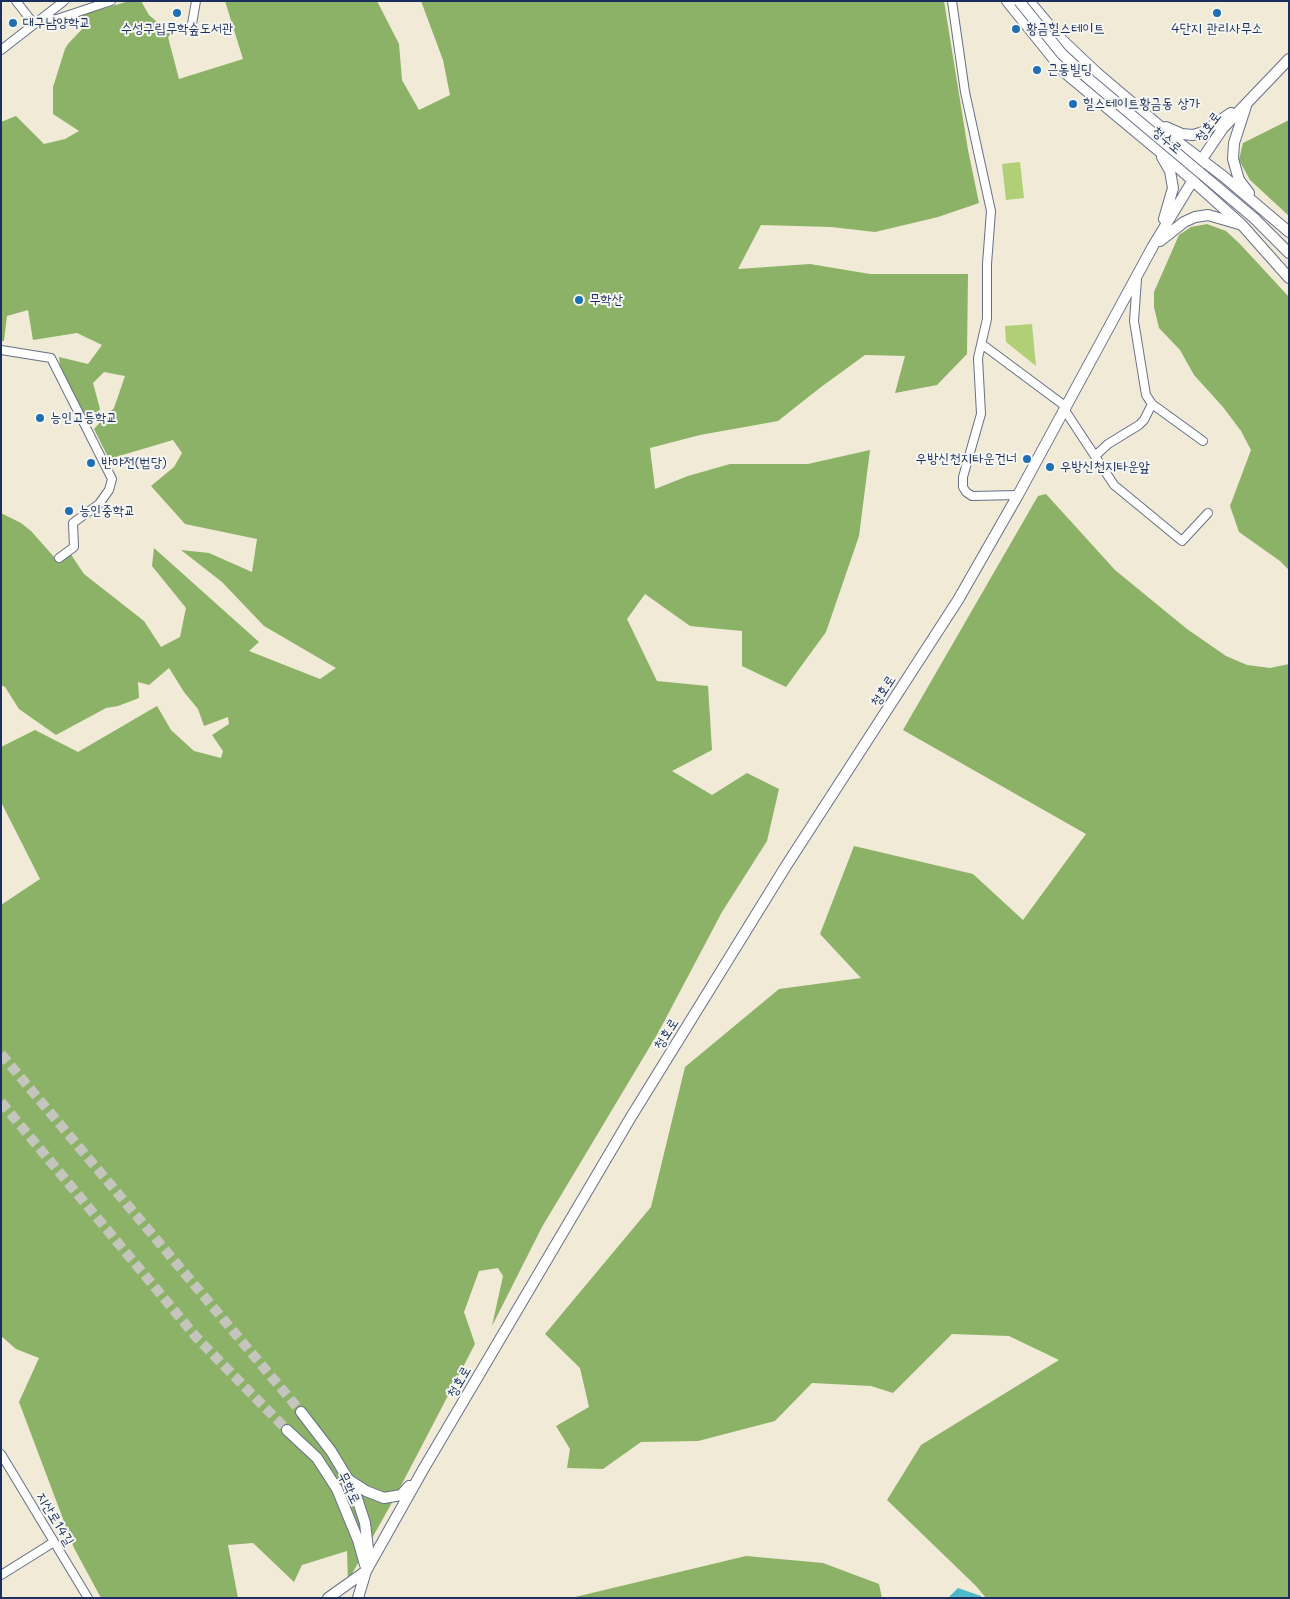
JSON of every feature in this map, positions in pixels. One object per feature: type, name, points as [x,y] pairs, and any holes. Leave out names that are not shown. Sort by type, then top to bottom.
[{"type":"main road","name":"청수로","points":[[1007,1],[1065,72],[1193,180],[1242,225],[1289,278]]},
{"type":"main road","name":"청수로","points":[[1019,1],[1062,54],[1090,80],[1254,218],[1289,253]]},
{"type":"main road","name":"청수로","points":[[1029,1],[1060,38],[1096,72],[1182,146],[1202,159],[1289,232]]},
{"type":"main road","name":"청호로","points":[[358,1598],[366,1571],[424,1468],[631,1117],[781,875],[958,600],[1018,495],[1153,246],[1193,180],[1202,159],[1223,128],[1289,59]]},
{"type":"main road","points":[[1150,118],[1182,134],[1193,135],[1203,132],[1248,101]]},
{"type":"main road","points":[[1248,101],[1234,144],[1233,159],[1239,180],[1259,206]]},
{"type":"main road","points":[[1139,134],[1152,132],[1153,126],[1150,118]]},
{"type":"main road","points":[[1139,134],[1160,155],[1170,171],[1173,188],[1168,210],[1153,246]]},
{"type":"main road","points":[[1222,207],[1220,201],[1224,191],[1232,188],[1242,192]]},
{"type":"main road","points":[[1153,246],[1184,222],[1195,217],[1208,215],[1242,225]]},
{"type":"main road","points":[[301,1412],[331,1451],[354,1489],[365,1523],[369,1557],[366,1571],[328,1598]]},
{"type":"main road","name":"무학로","points":[[287,1430],[317,1458],[336,1489],[358,1540],[366,1571]]},
{"type":"main road","points":[[348,1480],[366,1491],[384,1498],[401,1495],[424,1468]]},
{"type":"street","points":[[16,1],[34,24]]},
{"type":"street","points":[[1,50],[64,1]]},
{"type":"street","points":[[46,16],[54,20],[111,1]]},
{"type":"street","points":[[192,24],[196,1]]},
{"type":"street","points":[[952,1],[965,92],[991,211],[987,264],[987,319],[978,358],[981,414],[963,477],[963,486],[966,492],[972,496],[1018,495]]},
{"type":"street","name":"청호로","points":[[1137,277],[1134,321],[1146,395],[1152,404]]},
{"type":"street","points":[[982,345],[1065,407],[1114,485],[1182,541],[1208,513]]},
{"type":"street","points":[[1,350],[51,358],[112,479],[109,490],[99,504],[73,522],[74,546],[59,558]]},
{"type":"street","points":[[1095,456],[1108,444],[1139,425],[1144,420],[1152,404],[1203,441]]},
{"type":"street","name":"지산로14길","points":[[1,1454],[88,1598]]},
{"type":"street","points":[[1,1574],[54,1542]]},
{"type":"green space","points":[[129,1],[141,1],[149,15],[171,34],[168,37],[179,79],[243,59],[225,1],[377,1],[399,44],[402,80],[419,110],[450,95],[443,60],[421,1],[944,1],[968,150],[979,203],[938,217],[875,232],[831,227],[761,225],[738,269],[810,264],[870,274],[968,274],[967,354],[937,385],[895,393],[905,356],[865,355],[778,421],[700,435],[650,448],[655,489],[688,476],[730,464],[808,464],[870,450],[859,536],[826,632],[786,687],[742,666],[742,631],[690,626],[645,594],[627,619],[657,681],[708,686],[712,750],[672,771],[712,795],[747,773],[779,789],[767,841],[722,912],[658,1033],[542,1227],[492,1326],[503,1276],[498,1268],[479,1271],[464,1312],[475,1344],[394,1499],[348,1581],[347,1551],[302,1565],[294,1582],[253,1543],[228,1545],[238,1598],[101,1598],[74,1548],[19,1402],[39,1358],[16,1349],[1,1336],[1,905],[40,879],[1,802],[1,747],[35,730],[78,752],[157,706],[171,730],[194,751],[221,758],[223,751],[212,735],[229,724],[228,717],[204,726],[198,709],[184,692],[169,668],[149,685],[138,682],[139,698],[118,706],[106,708],[56,735],[19,709],[5,687],[1,685],[1,513],[21,523],[31,531],[55,558],[68,550],[84,574],[144,621],[161,647],[180,637],[186,608],[152,566],[154,548],[259,642],[249,651],[320,679],[336,668],[264,626],[222,582],[181,550],[209,553],[252,572],[257,539],[185,524],[151,486],[174,467],[182,453],[173,440],[109,459],[94,429],[114,408],[125,376],[104,372],[93,383],[100,409],[89,424],[61,374],[59,357],[88,364],[102,345],[77,333],[33,340],[28,310],[7,316],[4,341],[1,341],[1,122],[16,116],[44,144],[65,139],[79,131],[53,114],[53,87],[65,49],[85,26],[78,21],[82,15]]},
{"type":"green space","points":[[1289,120],[1289,216],[1250,180],[1239,160],[1243,143]]},
{"type":"green space","points":[[1020,162],[1024,198],[1006,200],[1002,164]]},
{"type":"green space","points":[[1207,224],[1226,231],[1289,297],[1289,570],[1280,561],[1239,532],[1230,506],[1251,450],[1241,431],[1223,407],[1194,375],[1180,350],[1159,328],[1154,307],[1154,292],[1179,235],[1191,227]]},
{"type":"green space","points":[[1032,324],[1036,366],[1006,342],[1005,326]]},
{"type":"green space","points":[[1046,494],[1115,570],[1187,629],[1226,656],[1247,665],[1270,668],[1289,664],[1289,1598],[986,1598],[887,1500],[921,1445],[1059,1360],[1009,1336],[952,1334],[893,1393],[871,1386],[812,1383],[775,1421],[698,1441],[641,1442],[603,1469],[567,1468],[570,1449],[556,1426],[589,1407],[580,1368],[545,1334],[651,1207],[685,1067],[779,989],[861,978],[820,934],[854,846],[973,874],[1023,920],[1086,834],[903,730],[1038,496]]},
{"type":"green space","points":[[746,1556],[823,1563],[879,1584],[882,1598],[571,1598]]},
{"type":"water","points":[[958,1588],[981,1596],[982,1598],[948,1598]]},
{"type":"tunnel","points":[[1,1054],[301,1412]]},
{"type":"tunnel","points":[[1,1102],[197,1338],[287,1430]]},
{"type":"place","name":"수성구립무학숲도서관","points":[[177,13]]},
{"type":"place","name":"4단지 관리사무소","points":[[1217,13]]},
{"type":"place","name":"대구남양학교","points":[[13,23]]},
{"type":"place","name":"황금힐스테이트","points":[[1016,29]]},
{"type":"place","name":"근동빌딩","points":[[1037,70]]},
{"type":"place","name":"힐스테이트황금동 상가","points":[[1073,104]]},
{"type":"place","name":"무학산","points":[[579,300]]},
{"type":"place","name":"능인고등학교","points":[[40,418]]},
{"type":"place","name":"우방신천지타운건너","points":[[1027,459]]},
{"type":"place","name":"반야전(법당)","points":[[91,463]]},
{"type":"place","name":"우방신천지타운앞","points":[[1050,467]]},
{"type":"place","name":"능인중학교","points":[[69,511]]}]
